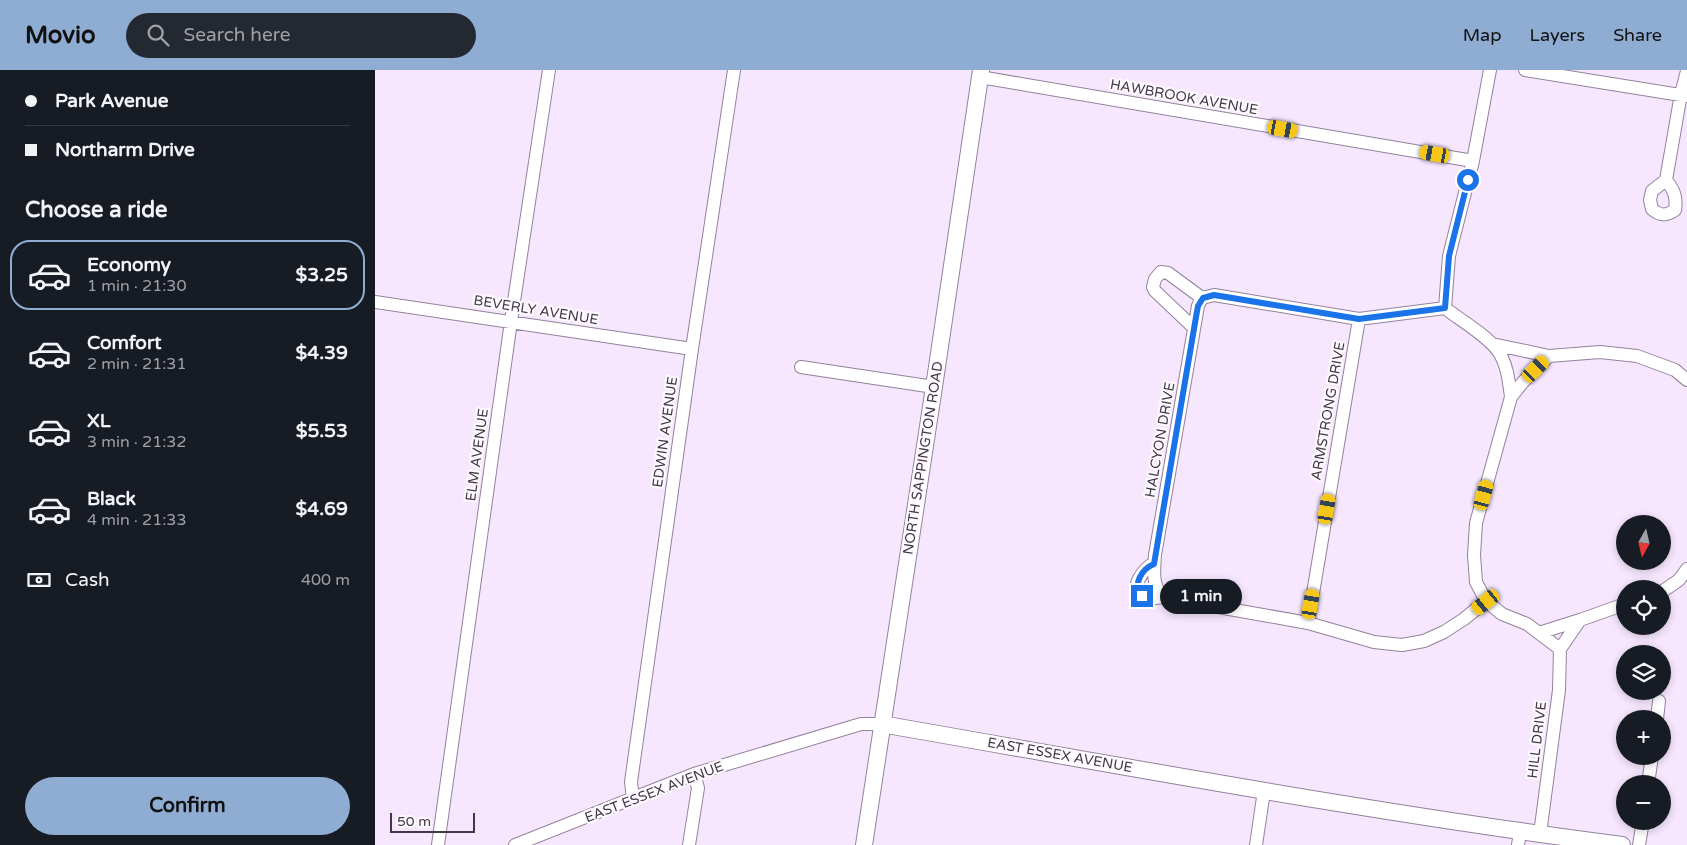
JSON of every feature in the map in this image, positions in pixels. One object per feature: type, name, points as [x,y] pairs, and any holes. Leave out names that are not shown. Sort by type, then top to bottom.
[{"type":"street","name":"ELM AVENUE","points":[[438,845],[511,321],[549,70]]},
{"type":"street","name":"EDWIN AVENUE","points":[[633,799],[631,782],[692,349],[734,70]]},
{"type":"street","points":[[1445,308],[1449,256],[1473,161],[1490,70]]},
{"type":"street","points":[[1525,70],[1684,95]]},
{"type":"street","points":[[1666,180],[1684,95],[1687,71]]},
{"type":"street","name":"HAWBROOK AVENUE","points":[[980,74],[1473,161]]},
{"type":"street","name":"NORTH SAPPINGTON ROAD","points":[[863,845],[980,74]]},
{"type":"street","points":[[1194,328],[1155,291],[1153,287],[1155,279],[1161,272],[1168,273],[1203,298],[1214,295],[1359,319],[1445,308],[1500,352],[1508,376],[1511,397],[1476,523],[1474,555],[1476,582],[1486,602],[1501,614],[1527,624],[1560,649],[1580,620]]},
{"type":"street","name":"HALCYON DRIVE","points":[[1160,593],[1154,581],[1154,564],[1198,306],[1203,298]]},
{"type":"street","name":"BEVERLY AVENUE","points":[[375,302],[692,349]]},
{"type":"street","name":"ARMSTRONG DRIVE","points":[[1308,623],[1359,319]]},
{"type":"street","points":[[1492,344],[1549,356],[1600,352],[1637,356],[1675,370],[1686,379]]},
{"type":"street","points":[[1511,397],[1549,356]]},
{"type":"street","points":[[801,367],[934,387]]},
{"type":"street","points":[[1154,564],[1147,566],[1138,580],[1138,592],[1142,596],[1148,598],[1160,593],[1308,623],[1374,642],[1401,645],[1424,641],[1444,632],[1465,619],[1486,602]]},
{"type":"street","points":[[1671,586],[1679,580],[1687,569]]},
{"type":"street","points":[[1539,633],[1616,607]]},
{"type":"street","name":"HILL DRIVE","points":[[1540,834],[1559,690],[1560,649]]},
{"type":"street","points":[[1658,710],[1659,701]]},
{"type":"street","name":"EAST ESSEX AVENUE","points":[[515,845],[694,774],[861,724],[881,724],[1264,790],[1519,838],[1540,834],[1622,845]]},
{"type":"street","points":[[689,845],[698,788],[694,774]]},
{"type":"street","points":[[1255,845],[1264,790]]},
{"type":"street","points":[[1639,845],[1642,830]]},
{"type":"route","points":[[1142,596],[1138,592],[1138,580],[1147,566],[1154,564],[1198,306],[1203,298],[1214,295],[1359,319],[1445,308],[1449,256],[1468,180]]}]
